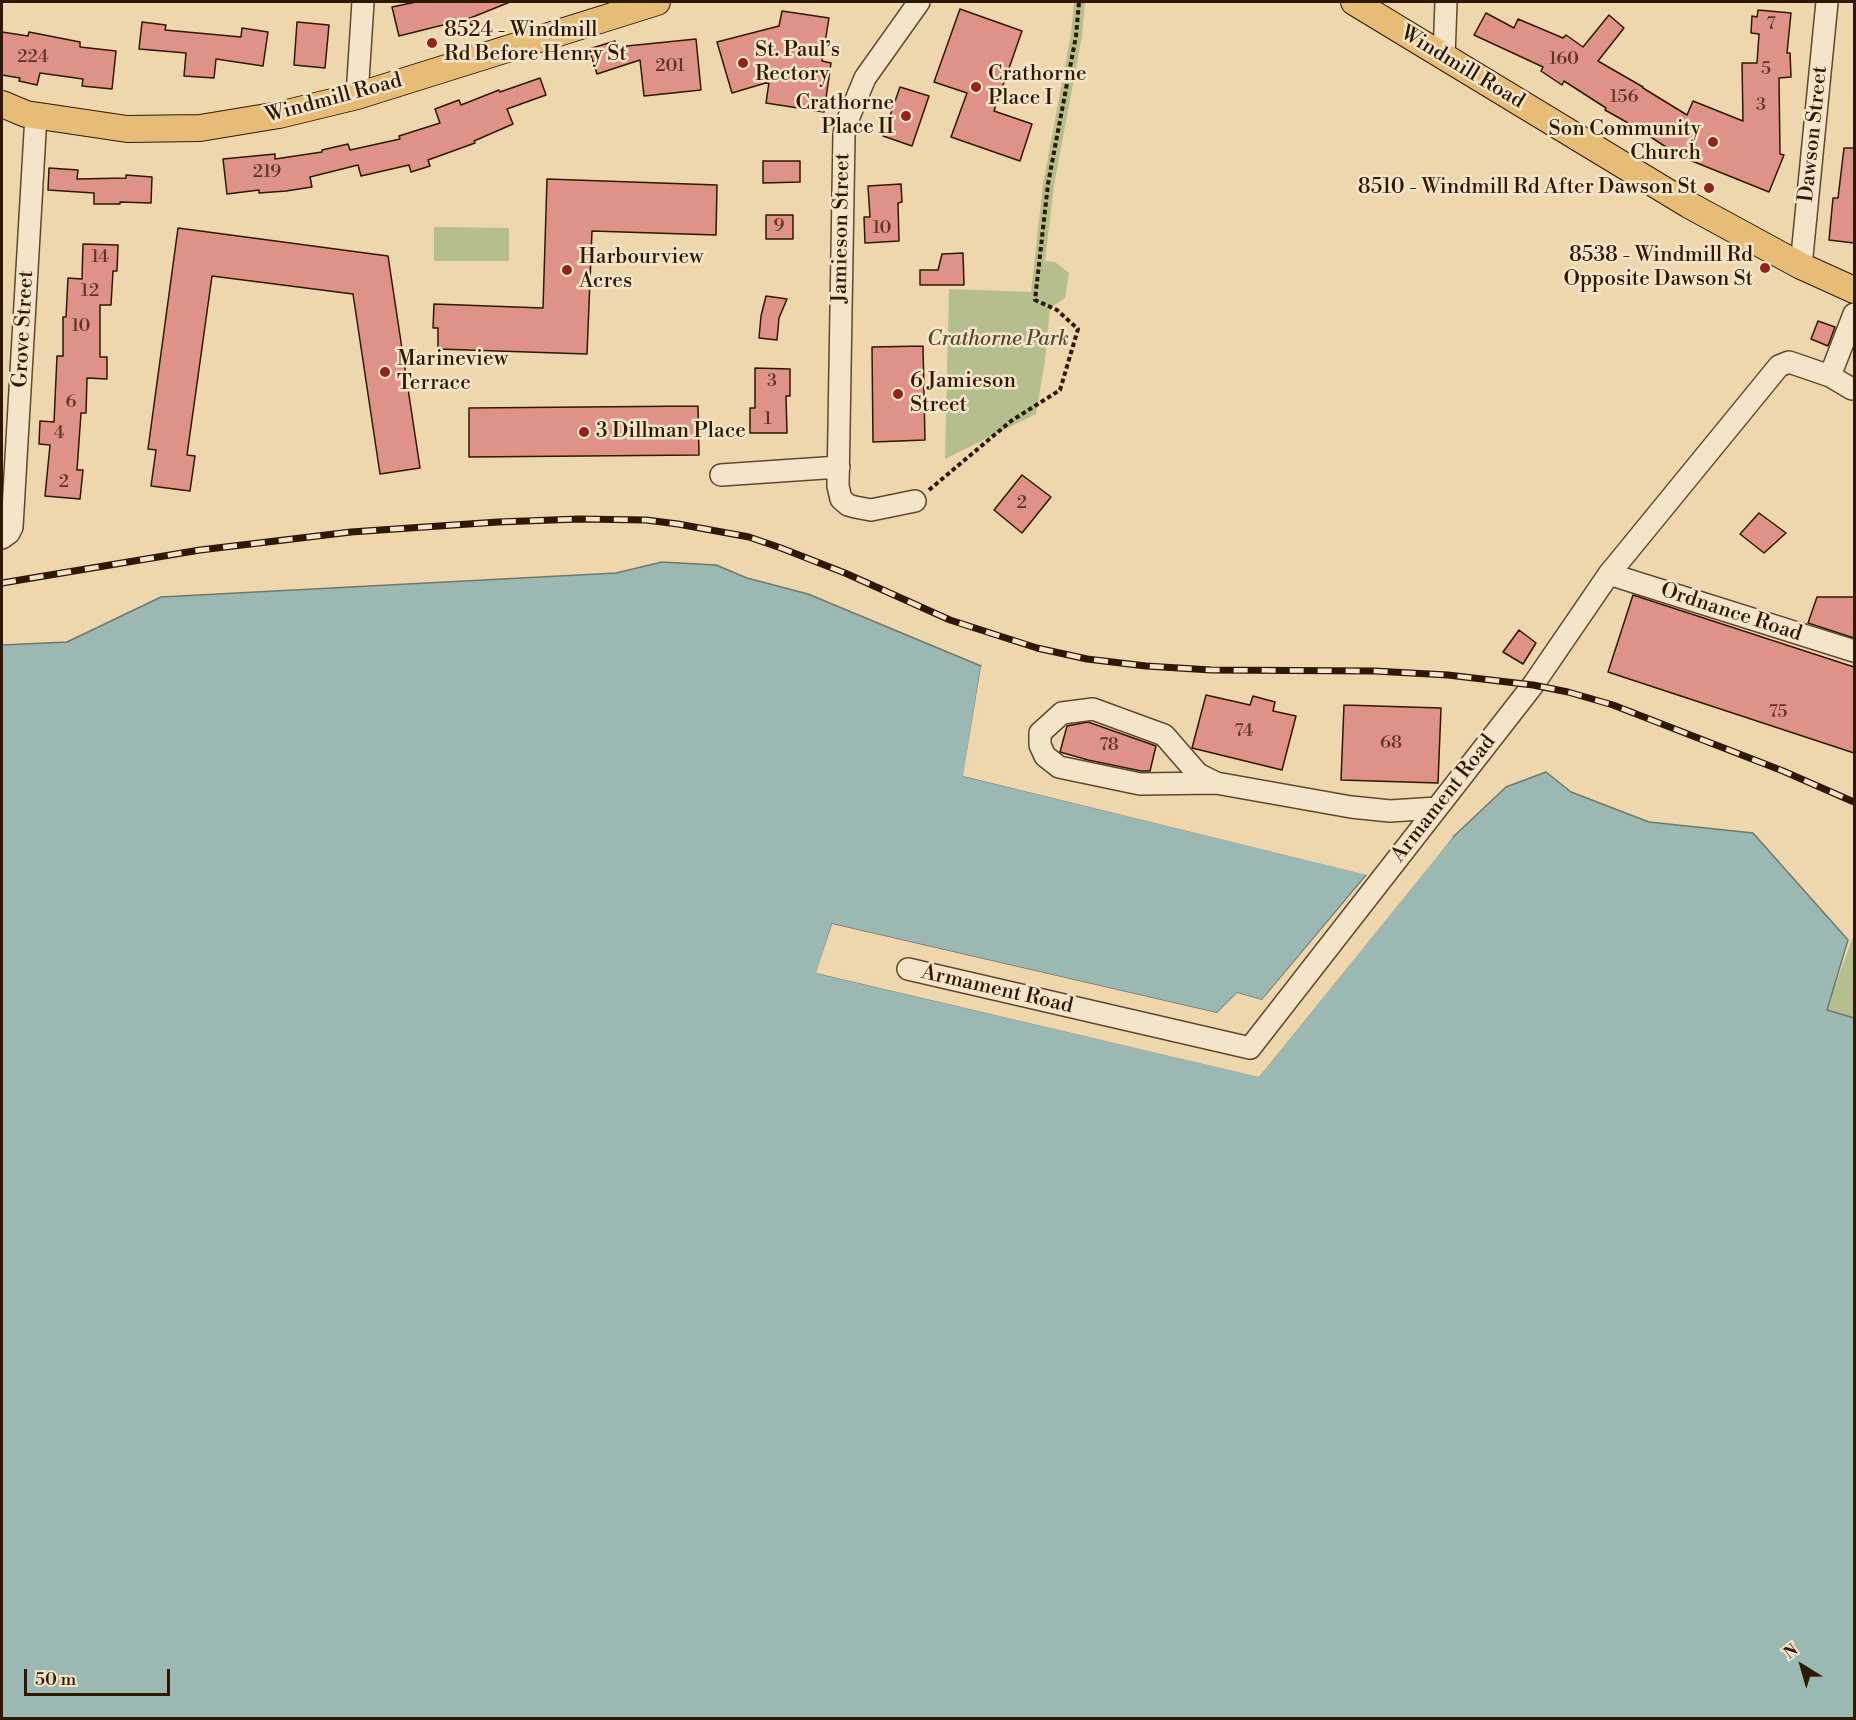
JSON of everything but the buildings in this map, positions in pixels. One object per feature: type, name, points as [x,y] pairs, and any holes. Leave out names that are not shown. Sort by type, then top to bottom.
[{"type":"main road","name":"Windmill Road","points":[[2,104],[26,114],[127,129],[200,128],[279,115],[357,96],[657,2]]},
{"type":"main road","name":"Windmill Road","points":[[1354,2],[1689,205],[1801,266],[1854,290]]},
{"type":"street","points":[[357,96],[363,2]]},
{"type":"street","name":"Jamieson Street","points":[[915,501],[871,510],[848,505],[840,496],[839,471],[844,135],[846,124],[865,78],[919,2]]},
{"type":"street","points":[[1444,57],[1446,2]]},
{"type":"street","name":"Dawson Street","points":[[1801,266],[1827,2]]},
{"type":"street","name":"Grove Street","points":[[2,538],[9,533],[12,527],[36,115]]},
{"type":"street","points":[[1830,376],[1854,315]]},
{"type":"street","name":"Armament Road","points":[[908,969],[1250,1048],[1533,685],[1609,574],[1779,366],[1789,362],[1854,387]]},
{"type":"street","points":[[721,475],[839,471]]},
{"type":"street","name":"Ordnance Road","points":[[1609,574],[1854,651]]},
{"type":"street","points":[[1216,783],[1198,774],[1164,735],[1094,709],[1062,713],[1040,733],[1040,745],[1045,756],[1059,767],[1140,784],[1216,783],[1351,807],[1390,811],[1437,808]]},
{"type":"path","points":[[915,501],[1011,422],[1060,390],[1078,329],[1057,310],[1035,300],[1048,184],[1076,36],[1079,2]]},
{"type":"green space","name":"Crathorne Park","points":[[1074,2],[1085,2],[1082,36],[1054,185],[1045,261],[1055,262],[1069,273],[1065,298],[1050,308],[1045,361],[1036,414],[945,459],[949,289],[1031,292],[1043,184],[1071,34]]},
{"type":"green space","points":[[434,227],[509,228],[509,261],[434,261]]},
{"type":"green space","points":[[1854,934],[1854,1018],[1826,1010]]},
{"type":"water","points":[[662,562],[716,565],[747,578],[808,594],[981,666],[964,776],[1367,874],[1262,1000],[1237,993],[1217,1013],[832,924],[817,973],[1259,1076],[1437,855],[1506,787],[1546,772],[1571,792],[1649,822],[1753,833],[1848,940],[1827,1010],[1854,1018],[1854,1718],[2,1718],[2,645],[67,642],[161,597],[616,573]]},
{"type":"pier","points":[[981,666],[984,667],[967,774],[1368,871],[1370,876],[1264,1003],[1238,996],[1218,1016],[834,928],[820,971],[1258,1073],[1434,853],[1450,836],[1453,837],[1259,1077],[816,973],[832,924],[1217,1013],[1237,993],[1262,1000],[1367,875],[963,776]]},
{"type":"railway","points":[[2,583],[200,550],[351,532],[498,522],[579,519],[646,520],[749,537],[845,573],[950,620],[1037,648],[1087,659],[1211,670],[1374,671],[1448,675],[1533,685],[1568,692],[1613,705],[1783,771],[1854,802]]},
{"type":"place","name":"8524 - Windmill Rd Before Henry St","points":[[432,43]]},
{"type":"place","name":"St. Paul’s Rectory","points":[[743,63]]},
{"type":"place","name":"Crathorne Place I","points":[[976,87]]},
{"type":"place","name":"Crathorne Place II","points":[[906,116]]},
{"type":"place","name":"Son Community Church","points":[[1713,142]]},
{"type":"place","name":"8510 - Windmill Rd After Dawson St","points":[[1709,188]]},
{"type":"place","name":"8538 - Windmill Rd Opposite Dawson St","points":[[1765,268]]},
{"type":"place","name":"Harbourview Acres","points":[[567,270]]},
{"type":"place","name":"Marineview Terrace","points":[[385,372]]},
{"type":"place","name":"6 Jamieson Street","points":[[898,394]]},
{"type":"place","name":"3 Dillman Place","points":[[584,432]]}]
